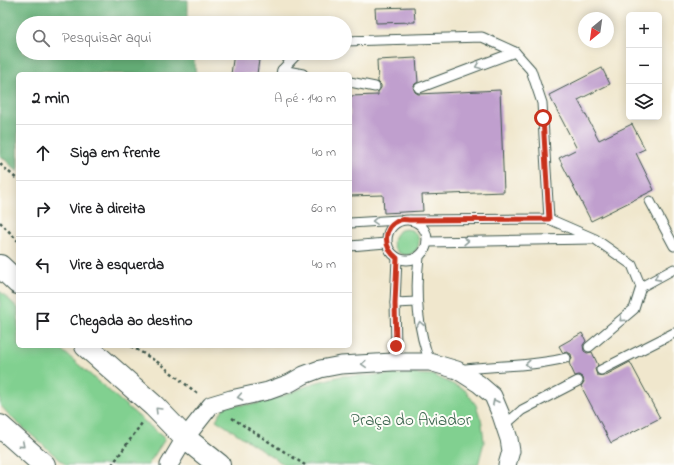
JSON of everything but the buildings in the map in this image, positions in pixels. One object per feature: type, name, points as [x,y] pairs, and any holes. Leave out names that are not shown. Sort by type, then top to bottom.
[{"type":"main road","points":[[0,266],[16,281]]},
{"type":"main road","points":[[88,348],[154,406],[185,438],[219,465]]},
{"type":"main road","points":[[0,426],[44,465]]},
{"type":"street","points":[[169,465],[185,438],[211,405],[230,399],[268,391],[290,383],[304,375],[320,369],[341,365],[393,362],[430,362],[457,370],[479,384],[492,396],[502,415],[511,451],[507,465]]},
{"type":"lane","points":[[352,41],[482,37],[515,52],[531,70],[542,103],[549,219]]},
{"type":"lane","points":[[419,88],[515,52]]},
{"type":"lane","points":[[282,72],[292,60]]},
{"type":"lane","points":[[352,82],[375,87]]},
{"type":"lane","points":[[650,201],[674,246]]},
{"type":"lane","points":[[352,223],[405,220],[549,219],[595,239],[632,265],[641,287],[634,308],[589,347]]},
{"type":"lane","points":[[405,220],[421,225],[427,236],[427,242],[423,253],[408,260],[397,258],[392,254],[386,243],[386,237],[391,226],[405,220]]},
{"type":"lane","points":[[427,242],[595,239]]},
{"type":"lane","points":[[352,246],[386,243]]},
{"type":"lane","points":[[419,256],[417,272],[417,302],[424,346],[430,362]]},
{"type":"lane","points":[[393,362],[396,346],[395,304],[397,258]]},
{"type":"lane","points":[[641,287],[674,269]]},
{"type":"lane","points":[[395,304],[417,302]]},
{"type":"lane","points":[[601,370],[674,333]]},
{"type":"lane","points":[[457,370],[549,362],[566,358]]},
{"type":"lane","points":[[505,425],[522,410],[578,381]]},
{"type":"path","points":[[0,164],[16,178]]},
{"type":"path","points":[[0,222],[16,239]]},
{"type":"path","points":[[112,465],[154,406]]},
{"type":"green space","points":[[0,0],[188,0],[188,16],[16,16],[16,60],[194,60],[196,72],[16,72],[16,170],[0,155]]},
{"type":"green space","points":[[406,229],[415,233],[419,242],[415,251],[406,255],[397,251],[393,242],[397,233]]},
{"type":"green space","points":[[0,291],[16,306],[16,348],[59,348],[165,439],[148,465],[66,465],[12,418],[0,405]]},
{"type":"green space","name":"Praça do Aviador","points":[[412,374],[433,375],[465,390],[476,405],[482,423],[484,442],[478,465],[285,465],[216,420],[225,406],[256,404],[283,396],[314,383],[341,376]]},
{"type":"route","points":[[396,346],[395,304],[397,258],[392,254],[386,243],[386,237],[391,226],[401,220],[549,219],[543,118]]}]
